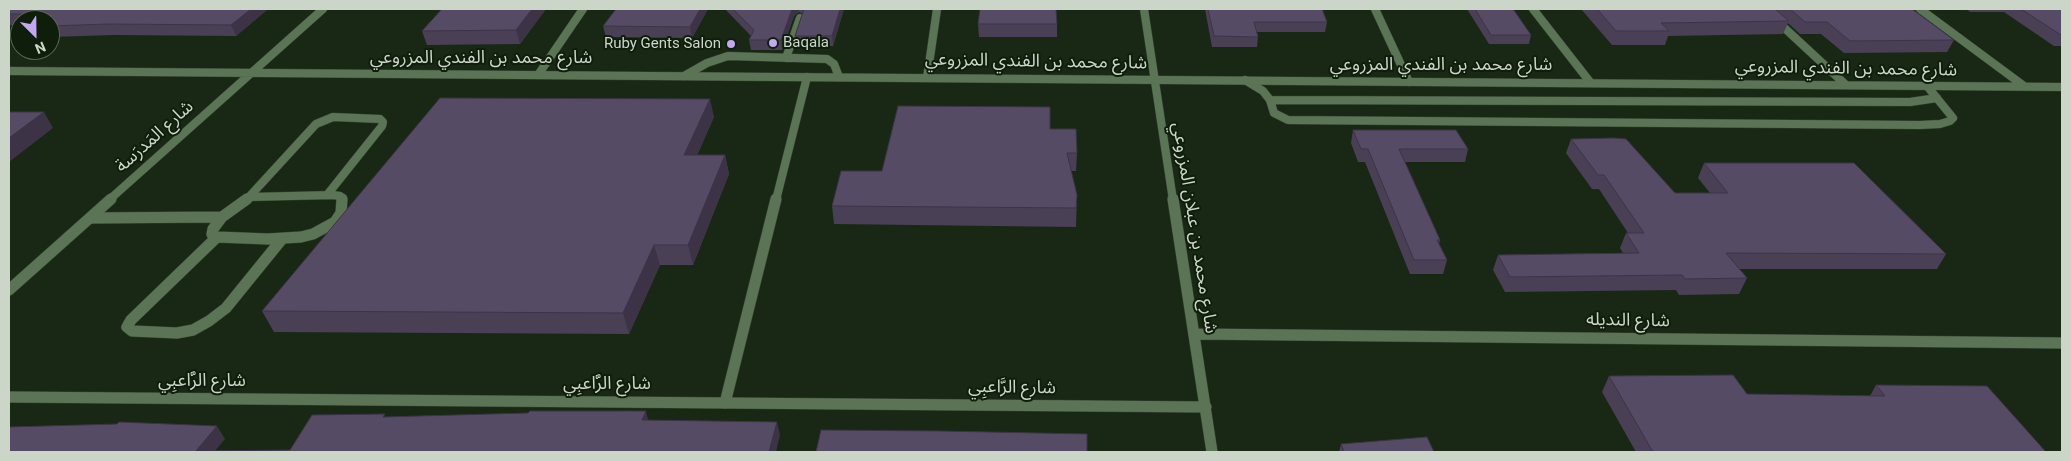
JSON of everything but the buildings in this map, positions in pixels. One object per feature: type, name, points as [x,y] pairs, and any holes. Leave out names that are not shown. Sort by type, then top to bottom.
[{"type":"street","name":"شارع المَدرَسة","points":[[9,290],[323,9]]},
{"type":"street","points":[[538,75],[583,9]]},
{"type":"street","points":[[927,78],[937,9]]},
{"type":"street","name":"شارع محمد بن عبلان المزروعي","points":[[1144,9],[1212,452]]},
{"type":"street","points":[[1375,9],[1409,82]]},
{"type":"street","points":[[1533,9],[1590,82]]},
{"type":"street","points":[[1764,9],[1846,85]]},
{"type":"street","points":[[1920,9],[2024,86]]},
{"type":"street","points":[[786,58],[800,18]]},
{"type":"street","points":[[684,76],[707,62],[722,57],[830,60],[840,77]]},
{"type":"street","name":"شارع محمد بن الفندي المزروعي","points":[[9,70],[2062,87]]},
{"type":"street","points":[[725,403],[807,77]]},
{"type":"street","points":[[1245,80],[1263,90],[1270,100],[1274,113],[1288,120],[1920,125],[1946,123],[1953,118],[1927,86]]},
{"type":"street","points":[[1270,100],[1910,102],[1937,98]]},
{"type":"street","points":[[249,197],[340,196],[343,200],[342,213],[335,222],[313,234],[282,239],[217,238],[212,234],[213,229],[222,217],[249,197],[316,124],[333,117],[380,119],[383,122],[382,126],[327,195]]},
{"type":"street","points":[[90,218],[222,217]]},
{"type":"street","points":[[217,238],[131,320],[127,327],[132,331],[177,333],[193,330],[210,321],[226,308],[282,239]]},
{"type":"street","name":"شارع النديله","points":[[1194,334],[2062,343]]},
{"type":"street","name":"شارع الرَّاعبِي","points":[[9,397],[1206,407]]},
{"type":"place","name":"Baqala","points":[[773,43]]},
{"type":"place","name":"Ruby Gents Salon","points":[[731,44]]}]
